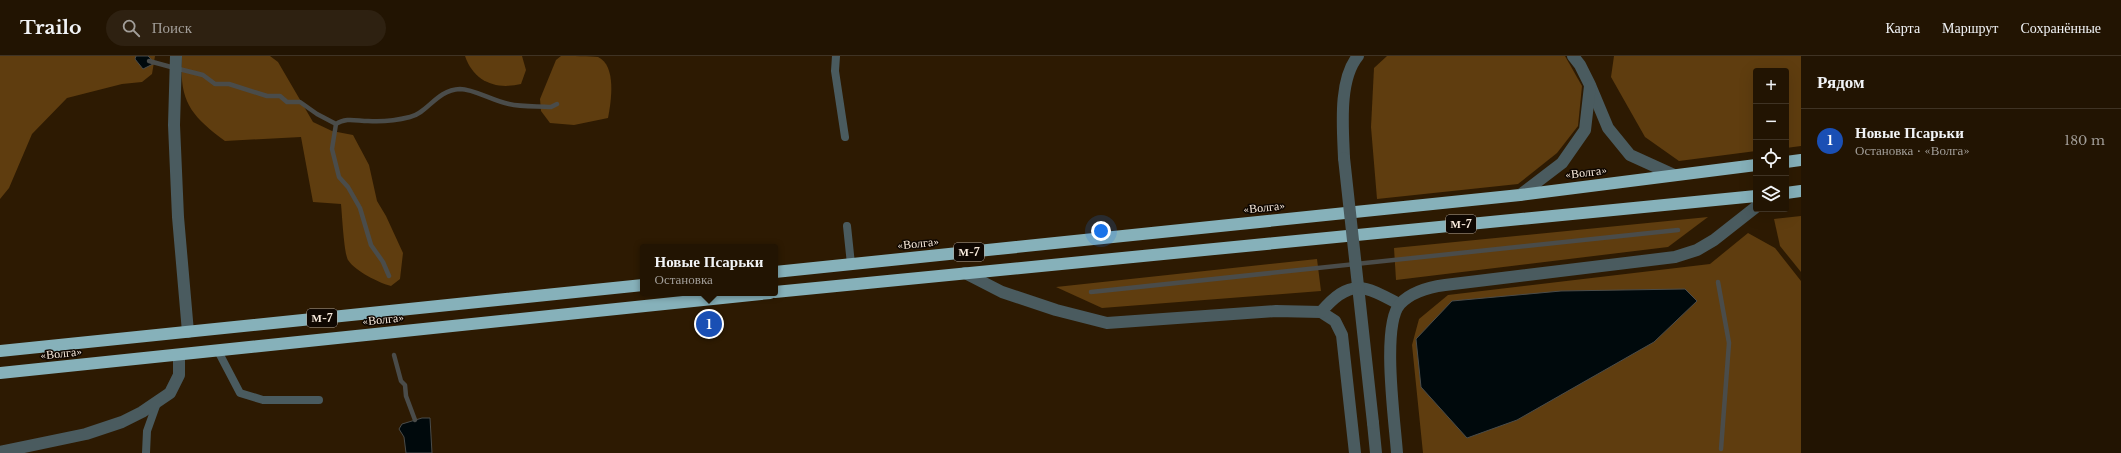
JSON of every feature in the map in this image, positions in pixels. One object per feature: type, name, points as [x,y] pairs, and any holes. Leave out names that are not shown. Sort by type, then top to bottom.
[{"type":"highway","points":[[1789,162],[1801,160]]},
{"type":"highway","name":"«Волга»","points":[[778,272],[1520,195],[1753,165]]},
{"type":"highway","points":[[1789,192],[1801,191]]},
{"type":"highway","name":"М-7","points":[[778,292],[1753,196]]},
{"type":"highway","name":"«Волга»","points":[[0,351],[640,285]]},
{"type":"highway","name":"«Волга»","points":[[0,373],[741,296]]},
{"type":"street","points":[[176,56],[174,125],[178,217],[188,332]]},
{"type":"street","points":[[1358,56],[1346,85],[1343,109],[1344,158],[1376,453]]},
{"type":"street","points":[[1573,56],[1580,65],[1590,85],[1608,128],[1630,155],[1674,175]]},
{"type":"street","points":[[1520,195],[1562,163],[1585,130],[1590,85]]},
{"type":"street","points":[[1397,453],[1389,341],[1392,322],[1399,304],[1429,288],[1445,285],[1675,257],[1697,250],[1714,240],[1753,209]]},
{"type":"street","points":[[965,273],[1002,292],[1056,310],[1107,323],[1276,311],[1321,312],[1335,320],[1342,335],[1355,453]]},
{"type":"street","points":[[1321,312],[1333,298],[1344,291],[1358,288],[1370,289],[1399,304]]},
{"type":"street","points":[[0,452],[86,434],[122,422],[157,403],[170,393],[179,375],[179,355]]},
{"type":"lane","points":[[836,56],[834,71],[845,137]]},
{"type":"lane","points":[[847,226],[851,264]]},
{"type":"lane","points":[[218,351],[240,393],[263,400],[319,400]]},
{"type":"lane","points":[[146,453],[147,431],[157,403]]},
{"type":"shaded area","points":[[0,56],[155,56],[152,74],[142,82],[122,84],[67,98],[32,134],[9,188],[0,199]]},
{"type":"shaded area","points":[[136,56],[148,56],[155,63],[143,69],[135,59]]},
{"type":"shaded area","points":[[182,56],[270,56],[278,62],[313,122],[332,131],[353,135],[369,165],[377,201],[386,216],[403,253],[400,279],[391,286],[362,272],[348,260],[344,242],[341,204],[313,202],[301,137],[225,141],[195,115],[185,96]]},
{"type":"shaded area","points":[[465,56],[522,56],[526,70],[521,84],[503,86],[487,82],[474,72]]},
{"type":"shaded area","points":[[561,56],[598,57],[604,62],[608,68],[611,85],[608,118],[574,125],[550,123],[541,111],[540,99],[556,60]]},
{"type":"shaded area","points":[[1387,56],[1565,56],[1582,86],[1578,126],[1557,153],[1518,184],[1377,199],[1371,127],[1374,68]]},
{"type":"shaded area","points":[[1614,56],[1801,56],[1801,146],[1789,148],[1789,68],[1753,68],[1753,151],[1679,161],[1645,137],[1611,77]]},
{"type":"shaded area","points":[[1801,216],[1801,272],[1780,246],[1774,219]]},
{"type":"shaded area","points":[[1708,217],[1668,247],[1396,280],[1394,248]]},
{"type":"shaded area","points":[[1748,233],[1775,248],[1801,281],[1801,453],[1423,453],[1412,345],[1419,319],[1448,295],[1710,264]]},
{"type":"shaded area","points":[[1317,259],[1321,291],[1102,308],[1056,287]]},
{"type":"shaded area","points":[[1685,289],[1697,301],[1654,342],[1517,420],[1467,438],[1421,387],[1416,339],[1452,301],[1561,291]]},
{"type":"shaded area","points":[[422,418],[430,418],[432,453],[406,453],[404,437],[399,429],[402,424]]},
{"type":"waterway","points":[[149,61],[171,67]]},
{"type":"waterway","points":[[179,69],[203,75],[215,84],[229,84],[267,96],[280,96],[287,102],[300,102],[317,114],[336,124]]},
{"type":"waterway","points":[[389,276],[383,262],[371,245],[360,208],[348,187],[339,177],[332,149],[336,124],[348,120],[384,121],[410,117],[422,111],[445,93],[460,89],[471,91],[514,105],[551,107],[557,104]]},
{"type":"waterway","points":[[1091,292],[1678,230]]},
{"type":"waterway","points":[[1718,282],[1729,343],[1721,449]]},
{"type":"waterway","points":[[394,355],[401,381],[405,385],[406,396],[415,420]]},
{"type":"place","name":"Новые Псарьки","points":[[709,324]]}]
